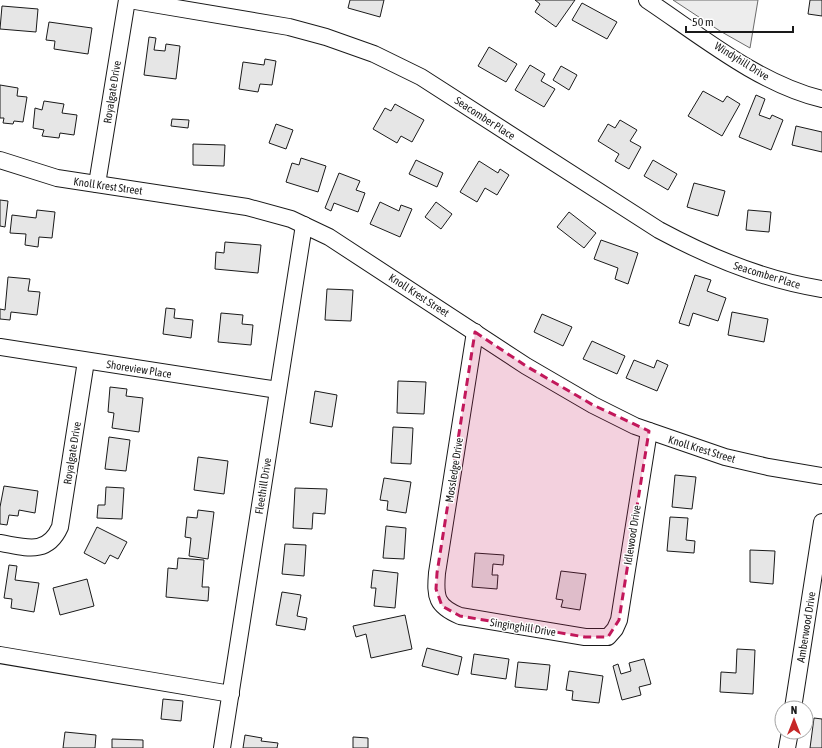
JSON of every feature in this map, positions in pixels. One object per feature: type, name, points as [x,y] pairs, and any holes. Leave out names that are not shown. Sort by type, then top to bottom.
[{"type":"street","name":"Royalgate Drive","points":[[97,184],[128,0]]},
{"type":"street","name":"Seacomber Place","points":[[128,0],[289,27],[326,37],[374,54],[421,77],[660,230],[688,245],[736,266],[772,278],[822,289]]},
{"type":"street","name":"Windyhill Drive","points":[[647,0],[748,67],[778,83],[822,100]]},
{"type":"street","name":"Knoll Krest Street","points":[[0,160],[57,178],[247,207],[291,219],[329,237],[526,366],[593,405],[649,431],[725,457],[768,467],[822,476]]},
{"type":"street","name":"Fleethill Drive","points":[[222,748],[304,225]]},
{"type":"street","name":"Mossledge Drive","points":[[442,606],[436,589],[437,573],[476,332]]},
{"type":"street","name":"Shoreview Place","points":[[0,347],[278,390]]},
{"type":"street","name":"Royalgate Drive","points":[[0,544],[40,548],[50,542],[60,528],[86,361]]},
{"type":"street","name":"Idlewood Drive","points":[[608,636],[619,620],[649,431]]},
{"type":"street","name":"Amberwood Drive","points":[[794,700],[822,522]]},
{"type":"street","name":"Singinghill Drive","points":[[442,606],[460,616],[585,637],[608,636]]},
{"type":"street","points":[[0,655],[231,694]]},
{"type":"highlighted area","points":[[475,332],[526,366],[593,405],[649,431],[619,620],[608,637],[585,637],[460,616],[442,606],[436,589],[437,573]]},
{"type":"shaded area","points":[[673,0],[758,0],[750,48],[720,31]]},
{"type":"building","points":[[350,0],[384,0],[380,17],[348,8]]},
{"type":"building","points":[[535,0],[575,0],[556,27],[535,12],[540,4]]},
{"type":"building","points":[[810,0],[822,0],[822,16],[808,14]]},
{"type":"building","points":[[582,3],[617,22],[607,39],[572,20]]},
{"type":"building","points":[[2,6],[38,9],[36,32],[0,29]]},
{"type":"building","points":[[49,22],[92,28],[88,54],[54,49],[55,41],[46,40]]},
{"type":"building","points":[[149,37],[156,38],[154,50],[165,51],[166,44],[180,46],[176,79],[144,75]]},
{"type":"building","points":[[489,47],[517,64],[506,82],[478,66]]},
{"type":"building","points":[[265,59],[276,61],[272,85],[260,84],[258,92],[239,89],[243,62],[264,65]]},
{"type":"building","points":[[530,65],[545,74],[541,81],[555,89],[544,107],[515,90]]},
{"type":"building","points":[[561,66],[577,75],[569,90],[553,80]]},
{"type":"building","points":[[0,85],[18,88],[17,96],[27,97],[23,122],[14,121],[13,124],[3,123],[4,118],[0,118]]},
{"type":"building","points":[[703,91],[723,102],[727,96],[740,104],[722,136],[688,116]]},
{"type":"building","points":[[756,95],[765,99],[759,115],[770,119],[772,115],[783,120],[771,150],[739,137]]},
{"type":"building","points":[[44,101],[64,104],[62,113],[77,115],[74,135],[60,133],[59,138],[42,136],[44,130],[33,128],[35,108],[42,110]]},
{"type":"building","points":[[395,104],[424,120],[412,142],[401,136],[397,143],[373,129],[385,108],[391,111]]},
{"type":"building","points":[[172,119],[189,120],[188,128],[171,126]]},
{"type":"building","points":[[620,120],[637,130],[630,141],[641,147],[629,169],[615,161],[619,154],[598,141],[608,124],[615,128]]},
{"type":"building","points":[[276,124],[293,130],[286,149],[269,143]]},
{"type":"building","points":[[796,126],[822,132],[822,152],[792,145]]},
{"type":"building","points":[[193,144],[225,145],[224,166],[193,165]]},
{"type":"building","points":[[301,158],[326,166],[318,192],[286,182],[292,163],[299,165]]},
{"type":"building","points":[[416,160],[443,173],[437,187],[409,174]]},
{"type":"building","points":[[653,160],[677,174],[668,190],[644,176]]},
{"type":"building","points":[[479,161],[498,173],[500,169],[509,175],[497,195],[485,188],[477,202],[460,192]]},
{"type":"building","points":[[339,173],[360,181],[356,190],[365,193],[358,212],[334,203],[331,211],[325,208]]},
{"type":"building","points":[[694,183],[725,191],[718,216],[687,207]]},
{"type":"building","points":[[0,200],[8,201],[5,227],[0,226]]},
{"type":"building","points":[[380,202],[399,211],[401,205],[412,209],[400,237],[370,224]]},
{"type":"building","points":[[436,202],[452,214],[441,229],[425,217]]},
{"type":"building","points":[[37,210],[55,212],[52,238],[39,237],[38,247],[25,245],[26,234],[10,233],[12,215],[36,218]]},
{"type":"building","points":[[748,210],[771,212],[769,232],[746,230]]},
{"type":"building","points":[[569,212],[596,233],[584,248],[557,227]]},
{"type":"building","points":[[601,240],[638,253],[628,284],[615,279],[618,268],[594,259]]},
{"type":"building","points":[[225,242],[261,245],[258,273],[215,269],[216,252],[224,253]]},
{"type":"building","points":[[695,275],[711,280],[707,291],[726,298],[718,321],[693,313],[689,326],[679,323]]},
{"type":"building","points":[[8,277],[30,279],[28,291],[40,292],[37,315],[11,312],[10,320],[0,319],[0,309],[5,310]]},
{"type":"building","points":[[327,289],[353,290],[351,321],[325,320]]},
{"type":"building","points":[[166,308],[175,309],[174,318],[193,320],[191,338],[163,334]]},
{"type":"building","points":[[732,312],[768,319],[764,342],[728,335]]},
{"type":"building","points":[[221,313],[243,315],[242,324],[253,325],[251,345],[218,342]]},
{"type":"building","points":[[542,314],[572,327],[563,346],[534,332]]},
{"type":"building","points":[[592,341],[625,356],[617,374],[583,359]]},
{"type":"building","points":[[634,360],[654,368],[657,360],[668,365],[657,391],[626,378]]},
{"type":"building","points":[[398,381],[426,382],[424,414],[397,413]]},
{"type":"building","points":[[110,387],[127,389],[126,396],[143,398],[139,432],[112,428],[114,413],[108,412]]},
{"type":"building","points":[[315,391],[337,395],[332,427],[310,423]]},
{"type":"building","points":[[393,427],[413,428],[411,464],[391,463]]},
{"type":"building","points":[[109,437],[130,440],[126,471],[105,469]]},
{"type":"building","points":[[198,457],[228,461],[224,494],[194,490]]},
{"type":"building","points":[[675,475],[696,477],[692,509],[672,507]]},
{"type":"building","points":[[384,478],[411,482],[406,513],[387,510],[388,501],[380,500]]},
{"type":"building","points":[[4,486],[38,491],[35,513],[19,510],[18,516],[9,515],[7,525],[0,524],[0,507]]},
{"type":"building","points":[[106,487],[124,488],[122,519],[97,518],[98,505],[105,505]]},
{"type":"building","points":[[295,488],[327,489],[325,514],[313,513],[312,529],[293,528]]},
{"type":"building","points":[[198,510],[214,512],[208,559],[189,556],[191,538],[185,537],[187,517],[197,518]]},
{"type":"building","points":[[670,517],[688,518],[686,540],[695,541],[694,553],[667,551]]},
{"type":"building","points":[[386,526],[406,528],[404,559],[383,558]]},
{"type":"building","points":[[97,527],[127,542],[118,559],[110,555],[105,564],[84,553]]},
{"type":"building","points":[[285,544],[306,545],[304,576],[282,574]]},
{"type":"building","points":[[750,550],[775,551],[773,584],[750,582]]},
{"type":"building","points":[[475,553],[504,555],[503,565],[493,564],[492,575],[498,575],[497,589],[472,587]]},
{"type":"building","points":[[178,558],[204,560],[202,587],[209,587],[208,601],[166,597],[168,568],[177,569]]},
{"type":"building","points":[[9,565],[17,566],[15,580],[39,583],[34,612],[11,608],[12,599],[4,598]]},
{"type":"building","points":[[373,570],[398,573],[395,608],[374,606],[376,588],[371,588]]},
{"type":"building","points":[[561,571],[586,574],[580,610],[561,607],[563,600],[556,599]]},
{"type":"building","points":[[87,579],[94,606],[60,615],[53,588]]},
{"type":"building","points":[[282,592],[301,595],[297,616],[307,618],[305,630],[276,625]]},
{"type":"building","points":[[405,615],[412,649],[371,658],[366,634],[356,637],[353,626]]},
{"type":"building","points":[[427,648],[462,657],[458,675],[422,666]]},
{"type":"building","points":[[737,649],[755,650],[753,694],[720,692],[721,672],[736,673]]},
{"type":"building","points":[[474,654],[509,659],[506,679],[471,674]]},
{"type":"building","points":[[644,659],[651,684],[639,687],[641,695],[622,700],[613,666],[618,664],[621,674],[631,671],[629,663]]},
{"type":"building","points":[[518,662],[550,665],[547,690],[515,687]]},
{"type":"building","points":[[569,671],[603,676],[599,703],[572,700],[573,691],[566,690]]},
{"type":"building","points":[[163,699],[183,701],[181,721],[161,719]]},
{"type":"building","points":[[814,718],[822,719],[822,748],[810,748],[811,740],[814,740]]},
{"type":"building","points":[[65,732],[96,735],[95,748],[63,748]]},
{"type":"building","points":[[245,735],[262,738],[261,741],[278,743],[277,748],[243,748]]},
{"type":"building","points":[[353,737],[368,738],[368,748],[353,748]]},
{"type":"building","points":[[112,739],[143,740],[143,748],[112,748]]}]
